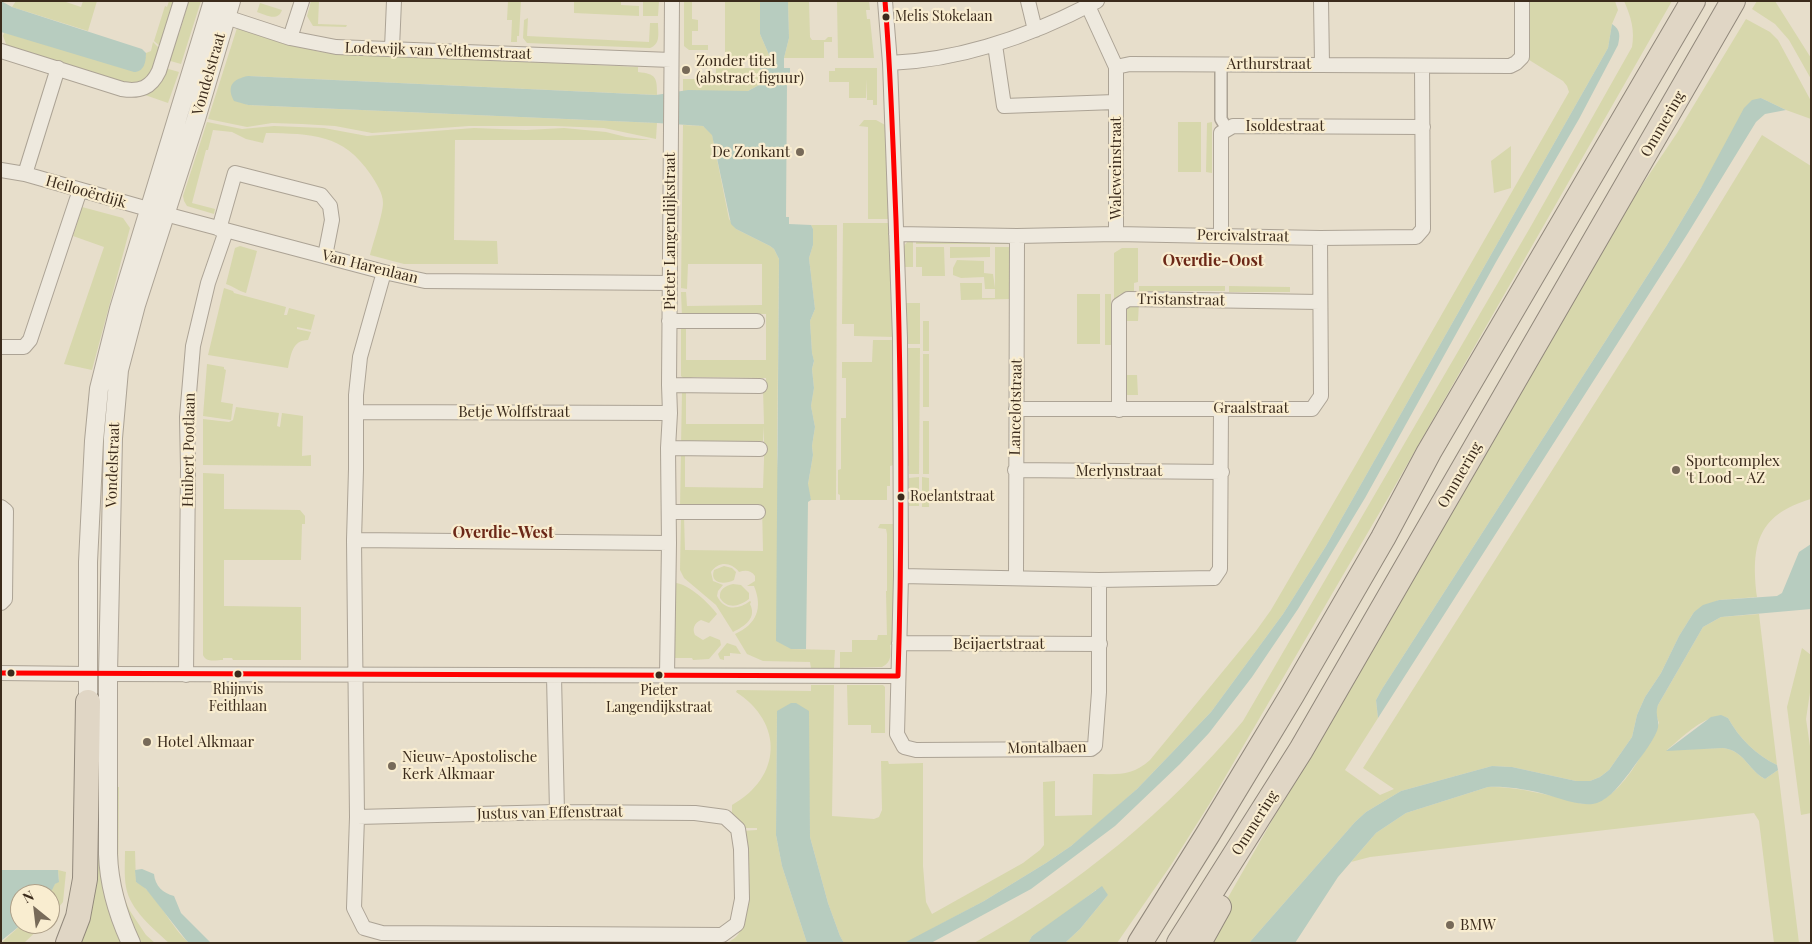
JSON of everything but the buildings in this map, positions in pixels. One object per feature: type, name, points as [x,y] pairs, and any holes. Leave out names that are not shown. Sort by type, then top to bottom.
[{"type":"highway","points":[[1140,943],[1297,687],[1383,538],[1429,452],[1693,1]]},
{"type":"highway","name":"Ommering","points":[[1179,943],[1301,750],[1733,1]]},
{"type":"highway","name":"Vondelstraat","points":[[68,943],[78,917],[85,879],[88,702]]},
{"type":"highway","points":[[1199,943],[1301,750]]},
{"type":"highway","points":[[1122,943],[1208,834]]},
{"type":"street","points":[[1,51],[122,89],[133,91],[145,88],[154,81],[159,71],[181,1]]},
{"type":"street","points":[[290,38],[302,1]]},
{"type":"street","points":[[392,48],[394,1]]},
{"type":"street","name":"Pieter Langendijkstraat","points":[[667,675],[672,1]]},
{"type":"street","points":[[1,673],[898,676],[901,576],[900,338],[890,63],[885,1]]},
{"type":"street","points":[[1028,1],[1035,30]]},
{"type":"street","points":[[1321,1],[1322,64]]},
{"type":"street","name":"Arthurstraat","points":[[1116,68],[1130,64],[1322,64],[1502,67],[1516,63],[1522,57],[1522,1]]},
{"type":"street","points":[[890,63],[946,57],[995,45],[1035,30],[1092,4]]},
{"type":"street","name":"Waleweinstraat","points":[[1092,4],[1116,68],[1116,234]]},
{"type":"street","name":"Lodewijk van Velthemstraat","points":[[220,8],[290,38],[336,47],[671,60]]},
{"type":"street","name":"Vondelstraat","points":[[88,702],[88,562],[94,441],[99,389],[119,309],[148,209],[220,8]]},
{"type":"street","name":"Vondelstraat","points":[[131,943],[120,913],[108,868],[108,674],[113,438],[119,370],[136,305],[196,119],[220,8]]},
{"type":"street","name":"Waleweinstraat","points":[[995,45],[1004,106],[1115,102]]},
{"type":"street","points":[[1222,64],[1221,119],[1227,129]]},
{"type":"street","name":"Percivalstraat","points":[[896,234],[1017,236],[1116,234],[1320,238],[1416,237],[1423,229],[1422,66]]},
{"type":"street","name":"Heilooërdijk","points":[[25,174],[58,68]]},
{"type":"street","name":"Isoldestraat","points":[[1221,236],[1220,133],[1232,126],[1423,127]]},
{"type":"street","name":"Heilooërdijk","points":[[1,170],[25,174],[148,209]]},
{"type":"street","name":"Huibert Pootlaan","points":[[186,674],[187,417],[193,346],[223,230],[235,173],[321,195],[330,206],[332,220],[325,256]]},
{"type":"street","points":[[1,347],[24,347],[30,340],[80,190]]},
{"type":"street","points":[[148,209],[165,214]]},
{"type":"street","name":"Van Harenlaan","points":[[165,214],[384,272],[425,281],[670,283]]},
{"type":"street","name":"Lancelotstraat","points":[[1016,578],[1017,236]]},
{"type":"street","name":"Graalstraat","points":[[1016,409],[1312,409],[1322,396],[1320,238]]},
{"type":"street","points":[[357,816],[354,540],[356,395],[360,357],[384,272]]},
{"type":"street","name":"Tristanstraat","points":[[1119,410],[1119,305],[1128,299],[1320,302]]},
{"type":"street","name":"Pieter Langendijkstraat","points":[[669,321],[757,321]]},
{"type":"street","points":[[669,385],[760,386]]},
{"type":"street","points":[[901,576],[1099,580],[1214,578],[1220,569],[1221,408]]},
{"type":"street","name":"Betje Wolffstraat","points":[[357,412],[670,413]]},
{"type":"street","points":[[668,448],[760,449]]},
{"type":"street","name":"Merlynstraat","points":[[1015,470],[1222,472]]},
{"type":"street","points":[[1,507],[6,511],[5,599],[1,603]]},
{"type":"street","points":[[669,512],[758,512]]},
{"type":"street","points":[[354,540],[669,543]]},
{"type":"street","name":"Montalbaen","points":[[898,676],[897,734],[904,747],[916,750],[1091,749],[1095,746],[1096,742],[1100,644],[1099,580]]},
{"type":"street","name":"Beijaertstraat","points":[[899,643],[1100,644]]},
{"type":"street","points":[[554,676],[556,812]]},
{"type":"street","name":"Justus van Effenstraat","points":[[556,812],[695,813],[725,816],[738,829],[742,899],[737,924],[722,935],[382,933],[364,928],[354,908],[357,816],[556,812]]},
{"type":"green space","points":[[16,1],[63,1],[81,7],[83,1],[97,1],[88,31],[12,7]]},
{"type":"green space","points":[[169,1],[177,1],[161,47],[154,41],[165,6],[167,7]]},
{"type":"green space","points":[[189,1],[201,1],[181,64],[167,60],[175,34],[179,34]]},
{"type":"green space","points":[[311,1],[319,1],[318,24],[347,25],[346,27],[313,26],[307,16]]},
{"type":"green space","points":[[508,1],[521,1],[517,42],[511,42],[512,20],[507,20]]},
{"type":"green space","points":[[574,1],[621,1],[621,5],[639,6],[639,16],[574,13]]},
{"type":"green space","points":[[643,1],[659,1],[658,16],[643,16]]},
{"type":"green space","points":[[684,1],[692,1],[692,19],[698,20],[698,31],[692,31],[692,45],[708,45],[708,50],[689,50],[684,46]]},
{"type":"green space","points":[[725,1],[760,1],[760,34],[770,57],[725,59]]},
{"type":"green space","points":[[788,1],[809,1],[810,37],[812,40],[825,40],[828,37],[832,37],[832,42],[824,42],[824,58],[784,58],[789,38]]},
{"type":"green space","points":[[837,1],[869,1],[870,10],[866,10],[867,19],[870,19],[874,58],[838,58]]},
{"type":"green space","points":[[1527,1],[1615,1],[1618,10],[1612,24],[1608,48],[1326,546],[1283,614],[1211,712],[1137,789],[1071,846],[1046,863],[984,901],[904,943],[844,943],[828,903],[810,837],[809,796],[777,711],[776,835],[782,866],[807,943],[727,943],[735,938],[742,925],[744,884],[741,831],[757,830],[757,828],[743,828],[732,813],[732,805],[748,793],[760,780],[768,765],[771,750],[769,734],[763,719],[752,705],[736,692],[737,690],[811,691],[811,685],[834,685],[832,816],[874,819],[879,817],[882,810],[881,761],[888,761],[889,764],[923,763],[923,866],[926,902],[932,914],[1023,863],[1040,850],[1044,845],[1043,782],[1055,781],[1055,816],[1092,815],[1093,774],[1130,772],[1150,760],[1256,631],[1271,610],[1569,92],[1563,81],[1526,58]]},
{"type":"green space","points":[[1624,1],[1672,1],[1388,498],[1210,803],[1171,865],[1117,943],[1065,943],[1080,929],[1108,895],[1096,890],[1032,936],[1028,943],[974,943],[1049,897],[1119,844],[1184,786],[1243,721],[1531,226],[1632,47],[1632,24]]},
{"type":"green space","points":[[1757,1],[1775,1],[1811,58],[1811,79],[1789,40],[1775,24],[1752,9]]},
{"type":"green space","points":[[260,3],[282,10],[278,16],[268,16],[257,12]]},
{"type":"green space","points":[[528,18],[527,36],[649,42],[650,23],[658,23],[658,38],[656,44],[650,48],[527,43],[523,38],[524,20]]},
{"type":"green space","points":[[1746,19],[1770,32],[1778,40],[1811,101],[1811,119],[1761,98],[1701,188],[1667,245],[1382,689],[1376,700],[1378,718],[1345,770],[1380,795],[1394,789],[1363,768],[1685,261],[1762,135],[1811,166],[1811,499],[1779,514],[1768,524],[1761,535],[1755,563],[1757,597],[1719,600],[1694,612],[1679,636],[1661,673],[1645,697],[1637,715],[1632,737],[1609,770],[1600,777],[1590,781],[1576,781],[1512,767],[1492,766],[1401,791],[1366,812],[1355,822],[1249,943],[1202,943],[1634,197],[1677,133]]},
{"type":"green space","points":[[240,27],[286,43],[320,52],[638,67],[638,72],[652,75],[656,80],[657,89],[657,95],[248,76],[231,90],[233,98],[248,105],[657,123],[656,139],[604,128],[469,126],[372,133],[335,126],[302,124],[272,123],[247,127],[208,119],[237,28]]},
{"type":"green space","points":[[4,33],[146,57],[146,53],[151,51],[153,42],[161,50],[155,68],[139,87],[43,57],[39,59],[33,54],[23,51],[19,53],[8,49],[3,36]]},
{"type":"green space","points":[[165,68],[179,72],[168,103],[145,95]]},
{"type":"green space","points":[[716,68],[760,68],[761,84],[748,91],[683,92],[683,79],[714,79]]},
{"type":"green space","points":[[835,68],[877,68],[877,105],[873,105],[873,100],[867,100],[867,79],[866,98],[849,98],[849,82],[829,82],[829,71],[835,71]]},
{"type":"green space","points":[[864,120],[876,120],[887,126],[891,219],[868,219],[868,127],[859,126]]},
{"type":"green space","points":[[207,122],[242,129],[274,126],[324,128],[367,136],[474,128],[526,130],[564,128],[606,132],[651,140],[455,140],[454,240],[497,241],[498,264],[404,264],[370,255],[383,208],[381,192],[360,161],[349,151],[325,139],[297,134],[266,133],[263,143],[246,139],[232,132],[213,130],[192,203],[215,209],[214,214],[187,206],[183,196]]},
{"type":"green space","points":[[1178,122],[1201,122],[1201,172],[1178,172]]},
{"type":"green space","points":[[1212,122],[1212,173],[1206,172],[1207,123]]},
{"type":"green space","points":[[683,125],[703,126],[712,134],[729,219],[736,229],[774,249],[779,259],[777,456],[791,649],[835,650],[834,668],[811,668],[810,662],[763,661],[747,654],[735,634],[749,625],[758,608],[757,594],[754,586],[747,586],[755,581],[755,576],[752,573],[746,571],[739,572],[732,566],[725,564],[714,568],[711,572],[713,581],[723,585],[718,591],[717,596],[728,607],[737,607],[751,602],[752,613],[749,621],[733,632],[716,605],[684,578],[680,570],[681,516],[684,516],[685,550],[763,551],[762,505],[692,505],[687,508],[680,508],[681,453],[685,453],[685,487],[763,488],[764,426],[763,441],[692,441],[687,445],[681,445],[682,392],[686,389],[686,424],[764,424],[763,389],[766,389],[766,378],[693,377],[688,380],[681,376],[681,325],[686,325],[686,360],[766,360],[766,314],[693,314],[682,317],[681,292],[686,292],[687,306],[762,305],[762,264],[688,264],[687,289],[681,288]]},
{"type":"green space","points":[[1511,146],[1511,188],[1494,193],[1491,161]]},
{"type":"green space","points":[[82,207],[123,218],[130,228],[92,370],[64,364],[104,247],[73,236]]},
{"type":"green space","points":[[843,223],[890,223],[895,337],[854,336],[854,324],[842,324]]},
{"type":"green space","points":[[811,225],[837,225],[836,500],[811,500],[808,489],[815,427],[811,406],[814,388],[812,369],[814,362],[810,321],[815,309],[809,258],[813,245],[813,229]]},
{"type":"green space","points":[[916,238],[1006,240],[1009,244],[916,244]]},
{"type":"green space","points":[[913,239],[913,267],[903,267],[904,246]]},
{"type":"green space","points":[[240,246],[257,251],[246,293],[226,284],[235,248]]},
{"type":"green space","points":[[916,247],[944,247],[945,276],[922,276],[922,267],[916,267]]},
{"type":"green space","points":[[950,247],[990,247],[990,257],[950,258]]},
{"type":"green space","points":[[995,247],[1011,247],[1011,299],[961,300],[960,283],[982,283],[982,298],[995,298],[995,289],[985,289],[984,277],[961,278],[953,275],[953,268],[957,260],[984,261],[984,273],[993,274],[995,288]]},
{"type":"green space","points":[[1122,248],[1138,248],[1138,282],[1134,283],[1134,292],[1120,294],[1114,301],[1114,253]]},
{"type":"green space","points":[[1139,286],[1225,286],[1225,291],[1139,291]]},
{"type":"green space","points":[[1229,286],[1290,287],[1290,292],[1229,292]]},
{"type":"green space","points":[[224,288],[234,293],[286,307],[284,315],[287,315],[289,308],[315,315],[311,330],[297,327],[297,329],[311,332],[308,340],[295,345],[288,368],[208,355]]},
{"type":"green space","points":[[1077,294],[1100,294],[1100,344],[1077,344]]},
{"type":"green space","points":[[1105,294],[1111,294],[1111,345],[1105,345]]},
{"type":"green space","points":[[1139,302],[1138,321],[1124,321],[1126,308]]},
{"type":"green space","points":[[905,303],[920,303],[920,344],[905,344]]},
{"type":"green space","points":[[923,321],[929,321],[929,351],[923,351]]},
{"type":"green space","points":[[873,340],[895,340],[894,465],[890,466],[890,486],[887,486],[887,500],[840,500],[840,495],[838,494],[838,470],[841,469],[841,418],[846,418],[846,378],[842,378],[842,362],[872,362]]},
{"type":"green space","points":[[905,348],[920,348],[919,474],[909,474],[909,466],[905,465]]},
{"type":"green space","points":[[923,354],[929,354],[929,407],[923,407]]},
{"type":"green space","points":[[207,364],[224,367],[226,370],[221,402],[233,404],[231,420],[203,416]]},
{"type":"green space","points":[[1127,375],[1137,375],[1138,395],[1127,395]]},
{"type":"green space","points":[[236,407],[279,413],[277,426],[280,427],[282,413],[303,416],[302,456],[311,455],[311,466],[203,465],[203,419],[229,422],[233,420]]},
{"type":"green space","points":[[923,421],[929,421],[929,474],[923,474]]},
{"type":"green space","points":[[203,473],[224,474],[224,509],[300,510],[305,516],[305,524],[302,524],[301,560],[224,560],[224,606],[301,607],[301,660],[233,660],[232,658],[223,658],[223,660],[212,660],[204,658]]},
{"type":"green space","points":[[919,477],[919,506],[909,506],[909,478]]},
{"type":"green space","points":[[922,477],[929,478],[929,507],[922,507]]},
{"type":"green space","points":[[880,524],[894,524],[894,645],[890,645],[891,655],[882,667],[840,668],[840,652],[852,652],[852,640],[877,640],[878,635],[887,635],[887,534],[886,529],[878,528]]},
{"type":"green space","points":[[724,566],[732,568],[736,572],[734,580],[726,583],[716,581],[713,575],[714,570]]},
{"type":"green space","points":[[675,583],[692,590],[717,614],[709,623],[701,620],[695,624],[694,628],[695,635],[703,640],[710,636],[720,640],[721,645],[709,659],[675,658]]},
{"type":"green space","points":[[733,584],[741,585],[749,593],[749,599],[733,606],[723,602],[720,595],[725,587]]},
{"type":"green space","points":[[1759,614],[1777,765],[1749,745],[1728,718],[1712,718],[1704,721],[1667,750],[1723,748],[1741,756],[1765,779],[1778,770],[1799,943],[1774,943],[1759,821],[1754,813],[1370,857],[1351,862],[1376,833],[1406,813],[1488,787],[1523,790],[1583,804],[1599,802],[1620,785],[1639,760],[1659,723],[1655,712],[1658,705],[1703,627],[1721,617]]},
{"type":"green space","points":[[727,643],[736,646],[741,654],[730,653],[730,656],[724,656],[724,660],[720,659],[718,654]]},
{"type":"green space","points":[[1802,648],[1811,655],[1811,686],[1806,719],[1811,753],[1811,813],[1801,815],[1787,707]]},
{"type":"green space","points":[[847,685],[883,685],[885,687],[885,733],[871,733],[871,725],[848,725]]},
{"type":"green space","points":[[96,743],[102,773],[125,943],[79,943]]},
{"type":"green space","points":[[115,787],[119,787],[118,885],[130,911],[146,935],[155,943],[136,943],[112,871],[109,841]]},
{"type":"green space","points":[[125,851],[135,851],[136,882],[156,900],[189,943],[169,943],[137,911],[128,895],[126,887]]},
{"type":"green space","points":[[58,870],[66,872],[63,902],[60,906],[60,884],[55,884],[59,881]]},
{"type":"green space","points":[[11,934],[33,934],[24,943],[1,943]]},
{"type":"shaded area","points":[[1,1],[12,7],[142,49],[146,53],[144,66],[137,72],[134,72],[1,32]]},
{"type":"shaded area","points":[[760,1],[788,1],[789,38],[784,58],[784,68],[790,68],[790,82],[787,83],[786,217],[789,217],[789,224],[811,225],[813,229],[813,245],[809,258],[815,309],[810,321],[814,361],[812,369],[814,388],[811,406],[815,427],[808,484],[811,500],[808,502],[806,649],[791,649],[776,641],[779,259],[774,249],[770,246],[736,229],[731,224],[712,135],[703,126],[248,105],[234,101],[231,91],[232,84],[235,81],[248,76],[656,95],[688,90],[748,91],[761,84],[760,68],[770,67],[770,57],[760,34]]},
{"type":"shaded area","points":[[1612,24],[1619,33],[1618,45],[1579,119],[1496,262],[1365,498],[1298,609],[1252,677],[1209,733],[1180,764],[1115,826],[1031,889],[931,943],[904,943],[984,901],[1071,846],[1137,789],[1211,712],[1283,614],[1326,546],[1608,48]]},
{"type":"shaded area","points":[[1761,98],[1786,110],[1765,114],[1756,122],[1688,233],[1378,718],[1376,700],[1382,689],[1667,245],[1701,188],[1744,108],[1752,100]]},
{"type":"shaded area","points":[[1811,544],[1811,609],[1721,617],[1703,627],[1658,705],[1658,727],[1648,747],[1630,772],[1607,798],[1597,803],[1583,804],[1537,792],[1507,787],[1488,787],[1406,813],[1376,833],[1338,877],[1295,943],[1249,943],[1355,822],[1366,812],[1401,791],[1492,766],[1512,767],[1576,781],[1590,781],[1600,777],[1609,770],[1632,737],[1637,715],[1645,697],[1661,673],[1679,636],[1694,612],[1703,605],[1719,600],[1777,596],[1782,593],[1799,552]]},
{"type":"shaded area","points":[[791,703],[796,703],[809,711],[810,837],[828,903],[844,943],[807,943],[782,866],[776,835],[777,711]]},
{"type":"shaded area","points":[[1721,715],[1728,718],[1737,732],[1755,751],[1777,765],[1778,770],[1765,779],[1741,756],[1723,748],[1666,751],[1711,717]]},
{"type":"shaded area","points":[[142,869],[154,874],[160,888],[174,896],[181,913],[211,943],[189,943],[186,940],[146,889],[136,882],[135,870]]},
{"type":"shaded area","points":[[1,870],[58,870],[59,882],[55,884],[10,884],[10,934],[1,941]]},
{"type":"shaded area","points":[[1102,886],[1108,895],[1080,929],[1065,943],[1028,943],[1032,936]]},
{"type":"transit line","points":[[1,673],[898,676],[901,505],[899,334],[892,110],[885,1]]},
{"type":"place","name":"Melis Stokelaan","points":[[886,17]]},
{"type":"place","name":"Zonder titel (abstract figuur)","points":[[686,70]]},
{"type":"place","name":"De Zonkant","points":[[800,152]]},
{"type":"place","name":"Sportcomplex 't Lood - AZ","points":[[1676,470]]},
{"type":"place","name":"Roelantstraat","points":[[901,497]]},
{"type":"place","name":"Rhijnvis Feithlaan","points":[[238,674]]},
{"type":"place","name":"Pieter Langendijkstraat","points":[[659,675]]},
{"type":"place","name":"Hotel Alkmaar","points":[[147,742]]},
{"type":"place","name":"Nieuw-Apostolische Kerk Alkmaar","points":[[392,766]]},
{"type":"place","name":"BMW","points":[[1450,925]]},
{"type":"district","name":"Overdie-Oost","points":[[1213,261]]},
{"type":"district","name":"Overdie-West","points":[[503,533]]}]
